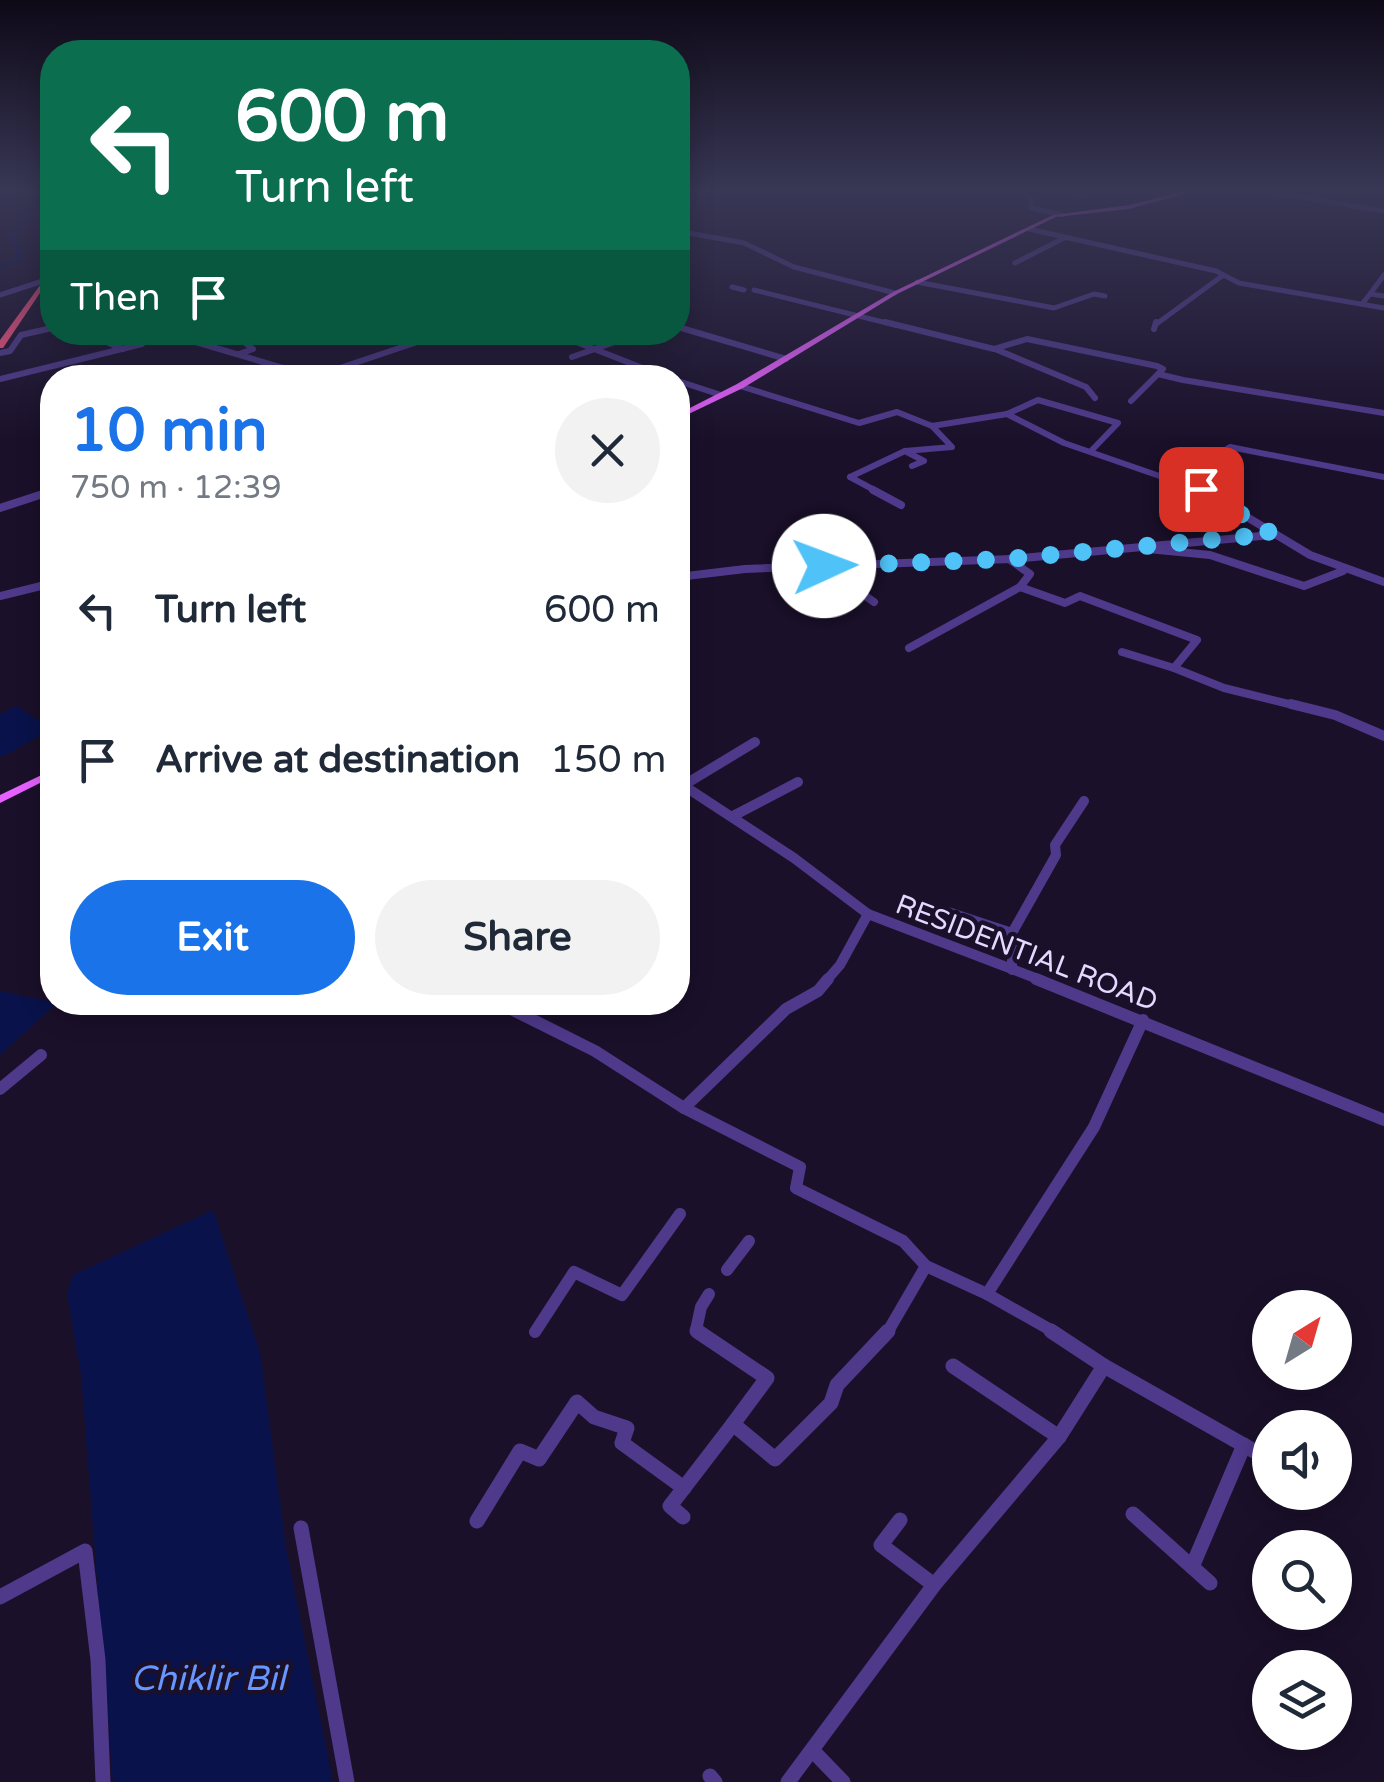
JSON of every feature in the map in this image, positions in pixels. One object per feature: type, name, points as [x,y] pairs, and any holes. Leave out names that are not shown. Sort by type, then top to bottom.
[{"type":"highway","points":[[0,350],[40,291]]},
{"type":"main road","points":[[690,411],[740,386],[931,275]]},
{"type":"main road","points":[[0,800],[40,779]]},
{"type":"street","points":[[826,275],[895,293]]},
{"type":"street","points":[[1362,304],[1384,275]]},
{"type":"street","points":[[1154,329],[1156,321],[1198,297],[1222,276],[1271,290],[1384,308]]},
{"type":"street","points":[[0,295],[40,280]]},
{"type":"street","points":[[916,282],[1054,308],[1094,294],[1105,296]]},
{"type":"street","points":[[732,287],[744,290]]},
{"type":"street","points":[[754,290],[994,349],[1086,387],[1095,398]]},
{"type":"street","points":[[1370,294],[1384,296]]},
{"type":"street","points":[[0,350],[10,351],[20,336],[40,331]]},
{"type":"street","points":[[690,331],[786,359]]},
{"type":"street","points":[[994,349],[1027,339],[1162,368],[1130,400]]},
{"type":"street","points":[[114,345],[123,349]]},
{"type":"street","points":[[57,365],[138,345]]},
{"type":"street","points":[[210,345],[284,365]]},
{"type":"street","points":[[238,354],[252,350],[247,345]]},
{"type":"street","points":[[348,365],[408,345]]},
{"type":"street","points":[[587,345],[637,365]]},
{"type":"street","points":[[572,357],[609,345]]},
{"type":"street","points":[[0,379],[40,369]]},
{"type":"street","points":[[1158,374],[1253,394],[1338,403],[1344,408],[1384,414]]},
{"type":"street","points":[[690,385],[720,395]]},
{"type":"street","points":[[740,386],[856,423],[897,412],[932,426],[952,447],[904,451],[850,476],[902,505]]},
{"type":"street","points":[[932,426],[1007,414],[1039,400],[1079,412],[1098,412],[1118,423],[1092,450]]},
{"type":"street","points":[[1007,414],[1064,442],[1201,489],[1272,534],[1343,570],[1384,582]]},
{"type":"street","points":[[1178,480],[1230,447],[1384,478]]},
{"type":"street","points":[[904,451],[924,461],[912,466]]},
{"type":"street","points":[[0,508],[8,506],[7,502],[23,502],[40,495]]},
{"type":"street","points":[[690,577],[824,566],[1008,559],[1272,534]]},
{"type":"street","points":[[1136,547],[1176,555],[1210,555],[1304,586],[1343,570]]},
{"type":"street","points":[[909,648],[1020,586],[1030,574],[1008,559]]},
{"type":"street","points":[[824,566],[838,580],[874,602]]},
{"type":"street","points":[[0,596],[40,586]]},
{"type":"street","points":[[1020,586],[1065,603],[1080,596],[1197,640],[1174,668]]},
{"type":"street","points":[[1122,652],[1224,688],[1335,715],[1384,736]]},
{"type":"street","points":[[690,778],[755,742]]},
{"type":"street","points":[[733,816],[798,782]]},
{"type":"street","name":"RESIDENTIAL ROAD","points":[[690,790],[733,816],[868,914],[1143,1020],[1384,1120]]},
{"type":"street","points":[[1012,970],[1012,933],[1056,856],[1055,846],[1084,801]]},
{"type":"street","points":[[948,912],[1012,933]]},
{"type":"street","points":[[684,1108],[786,1009],[818,991],[840,965],[868,914]]},
{"type":"street","points":[[523,1015],[595,1051],[684,1108],[800,1166],[796,1188],[903,1241],[926,1266],[987,1294],[1252,1450]]},
{"type":"street","points":[[987,1294],[1094,1127],[1143,1020]]},
{"type":"street","points":[[0,1088],[41,1055]]},
{"type":"street","points":[[536,1332],[574,1272],[622,1295],[680,1214]]},
{"type":"street","points":[[727,1270],[748,1241]]},
{"type":"street","points":[[733,1424],[774,1458],[831,1404],[837,1385],[873,1343],[885,1336],[926,1266]]},
{"type":"street","points":[[682,1517],[670,1506],[767,1378],[696,1330],[701,1307],[709,1294]]},
{"type":"street","points":[[953,1366],[1058,1437]]},
{"type":"street","points":[[788,1782],[934,1585],[1058,1437],[1104,1366]]},
{"type":"street","points":[[477,1521],[520,1451],[539,1459],[577,1402],[594,1417],[627,1428],[622,1443],[684,1488]]},
{"type":"street","points":[[1192,1567],[1244,1446]]},
{"type":"street","points":[[1132,1514],[1210,1583]]},
{"type":"street","points":[[900,1520],[882,1544],[934,1585]]},
{"type":"street","points":[[301,1528],[347,1782]]},
{"type":"street","points":[[0,1597],[85,1551],[98,1660],[103,1782]]},
{"type":"street","points":[[812,1751],[843,1782]]},
{"type":"water","points":[[16,706],[40,721],[40,736],[0,755],[0,714]]},
{"type":"water","points":[[0,991],[40,999],[40,1015],[44,1015],[0,1055]]},
{"type":"water","name":"Chiklir Bil","points":[[213,1210],[260,1352],[286,1548],[333,1782],[113,1782],[81,1375],[67,1294],[73,1275]]},
{"type":"route","points":[[824,566],[1008,559],[1272,534],[1201,489]]}]
